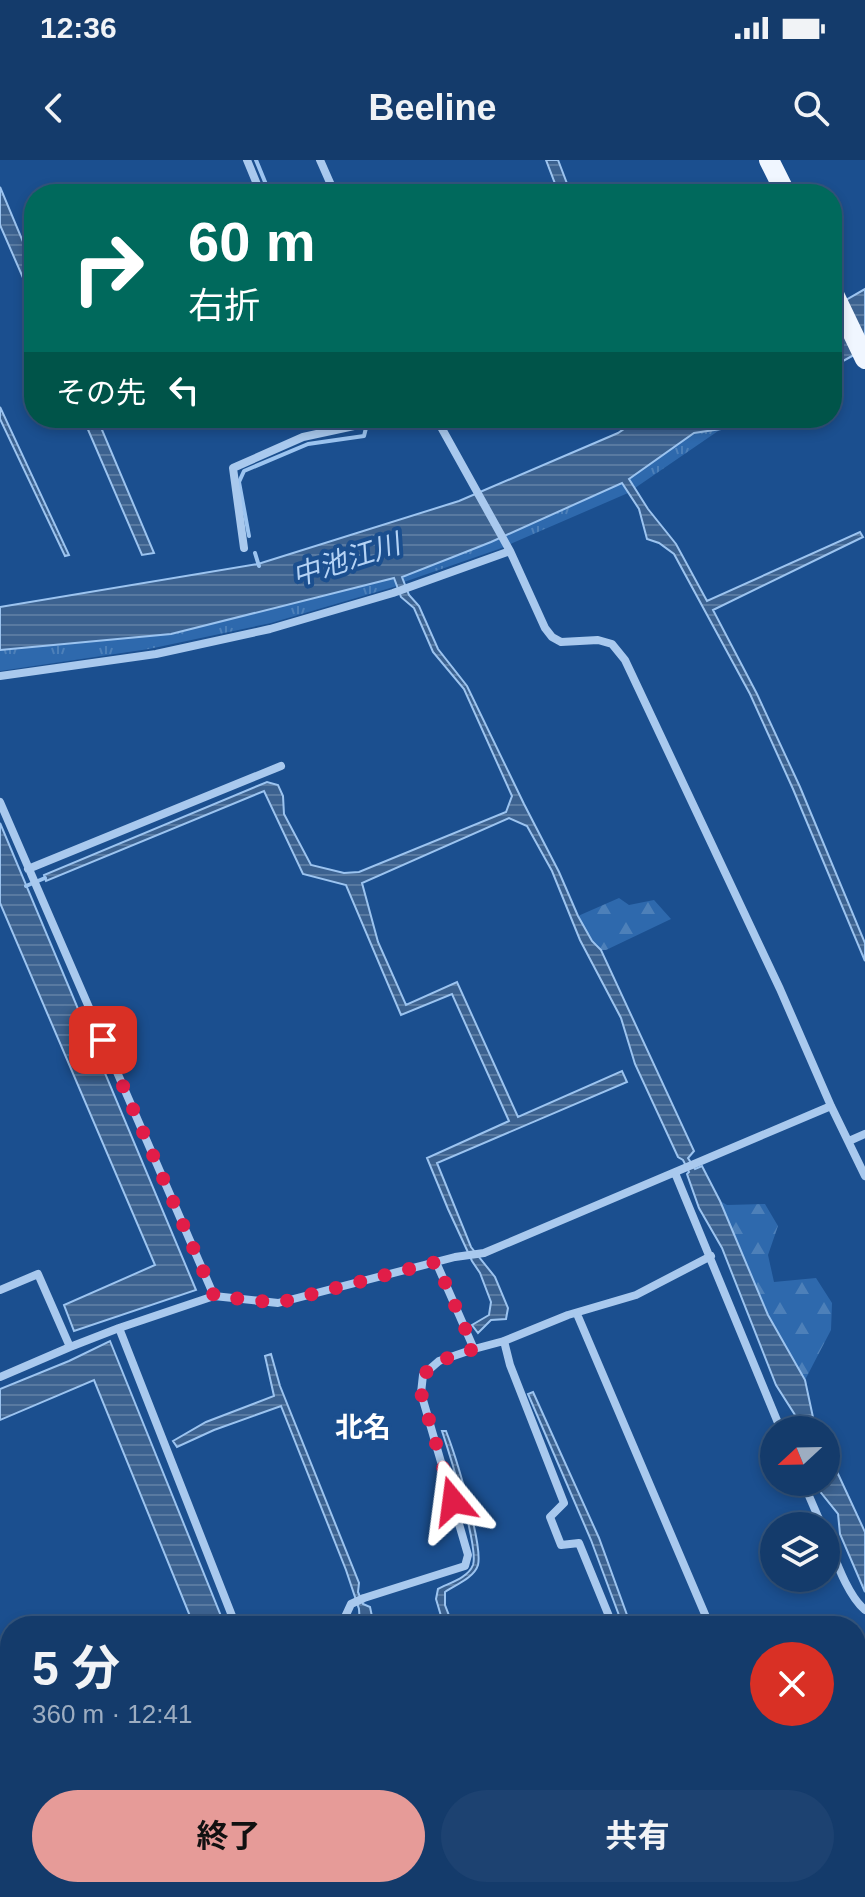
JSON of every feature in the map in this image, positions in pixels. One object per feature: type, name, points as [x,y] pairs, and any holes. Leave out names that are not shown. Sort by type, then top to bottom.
[{"type":"main road","points":[[769,160],[781,184]]},
{"type":"main road","points":[[842,311],[865,359]]},
{"type":"street","points":[[247,160],[257,184]]},
{"type":"street","points":[[320,160],[331,184]]},
{"type":"street","points":[[244,548],[233,468],[303,437],[345,428]]},
{"type":"street","points":[[441,428],[510,551],[552,637],[561,642],[598,640],[612,644],[625,660],[865,1176]]},
{"type":"street","points":[[0,676],[156,654],[270,629],[412,587],[510,551]]},
{"type":"street","points":[[28,869],[281,766]]},
{"type":"street","points":[[0,802],[214,1296]]},
{"type":"street","points":[[0,1377],[119,1328],[214,1296],[278,1303],[436,1262],[484,1253],[831,1106]]},
{"type":"street","points":[[849,1141],[865,1134]]},
{"type":"street","points":[[679,1171],[775,1416]]},
{"type":"street","points":[[345,1616],[351,1604],[364,1598],[465,1566],[468,1555],[421,1393],[423,1375],[439,1361],[504,1341],[568,1315],[636,1295],[711,1256]]},
{"type":"street","points":[[436,1262],[474,1349]]},
{"type":"street","points":[[0,1290],[38,1274],[70,1347]]},
{"type":"street","points":[[577,1314],[706,1616]]},
{"type":"street","points":[[119,1328],[232,1616]]},
{"type":"street","points":[[504,1341],[510,1365],[564,1503],[550,1517],[561,1545],[579,1543],[609,1616]]},
{"type":"street","points":[[840,1570],[858,1604],[865,1610]]},
{"type":"green space","points":[[721,429],[635,488],[629,478],[694,433]]},
{"type":"green space","points":[[622,483],[628,493],[499,549],[404,582],[402,576],[491,542]]},
{"type":"green space","points":[[394,578],[397,586],[271,623],[149,649],[0,671],[0,650],[171,634]]},
{"type":"green space","points":[[619,898],[629,905],[654,900],[671,919],[601,950],[592,941],[578,916]]},
{"type":"green space","points":[[720,1201],[727,1205],[765,1204],[778,1226],[768,1255],[774,1282],[816,1278],[832,1303],[831,1330],[805,1380],[768,1315]]},
{"type":"water","points":[[546,160],[558,160],[567,184],[555,184]]},
{"type":"water","points":[[0,187],[24,244],[24,280],[0,225]]},
{"type":"water","points":[[865,289],[865,349],[842,362],[842,302]]},
{"type":"water","points":[[0,407],[69,555],[65,556],[0,419]]},
{"type":"water","points":[[87,428],[101,428],[154,553],[142,555]]},
{"type":"water","name":"中池江川","points":[[625,428],[723,428],[694,433],[629,479],[676,544],[707,601],[860,532],[863,537],[713,610],[757,694],[800,787],[865,943],[865,961],[750,694],[674,554],[647,539],[639,509],[622,483],[491,542],[402,577],[438,649],[467,686],[578,916],[592,941],[601,950],[694,1151],[688,1158],[695,1169],[702,1166],[768,1315],[805,1380],[813,1416],[796,1416],[776,1385],[722,1248],[699,1208],[687,1174],[689,1172],[678,1157],[635,1064],[621,1018],[580,940],[552,871],[527,826],[509,818],[362,883],[378,942],[406,1005],[457,982],[518,1117],[622,1071],[627,1082],[437,1163],[471,1247],[495,1277],[508,1308],[506,1319],[491,1320],[478,1333],[472,1325],[489,1315],[491,1302],[427,1158],[509,1121],[452,994],[401,1015],[346,885],[303,874],[264,791],[46,881],[44,875],[267,782],[278,785],[283,796],[284,814],[311,865],[344,873],[359,872],[506,812],[512,796],[464,689],[433,652],[414,608],[401,597],[394,578],[171,634],[0,650],[0,607],[258,564],[459,501]]},
{"type":"water","points":[[0,823],[196,1290],[74,1331],[64,1305],[155,1265],[0,903]]},
{"type":"water","points":[[110,1341],[221,1616],[190,1616],[94,1380],[0,1420],[0,1389]]},
{"type":"water","points":[[271,1354],[280,1386],[359,1583],[358,1592],[363,1604],[370,1607],[372,1616],[359,1616],[346,1570],[281,1406],[177,1447],[173,1441],[206,1422],[274,1396],[265,1356]]},
{"type":"water","points":[[533,1392],[599,1538],[627,1616],[619,1616],[591,1540],[528,1394]]},
{"type":"water","points":[[442,1431],[446,1431],[461,1478],[476,1538],[478,1565],[473,1574],[445,1592],[449,1616],[441,1616],[436,1599],[438,1589],[458,1580],[473,1565],[472,1540]]},
{"type":"water","points":[[840,1478],[865,1532],[865,1592],[840,1534],[840,1512],[836,1512],[824,1496],[840,1496]]},
{"type":"waterway","points":[[256,160],[266,184]]},
{"type":"waterway","points":[[249,536],[239,482],[244,471],[308,444],[364,436],[366,428]]},
{"type":"waterway","points":[[255,553],[259,566]]},
{"type":"waterway","points":[[26,886],[45,878]]},
{"type":"district","name":"北名","points":[[363,1427]]},
{"type":"route","points":[[103,1040],[214,1296],[278,1303],[436,1262],[474,1349],[439,1361],[423,1375],[421,1393],[453,1501]]}]
